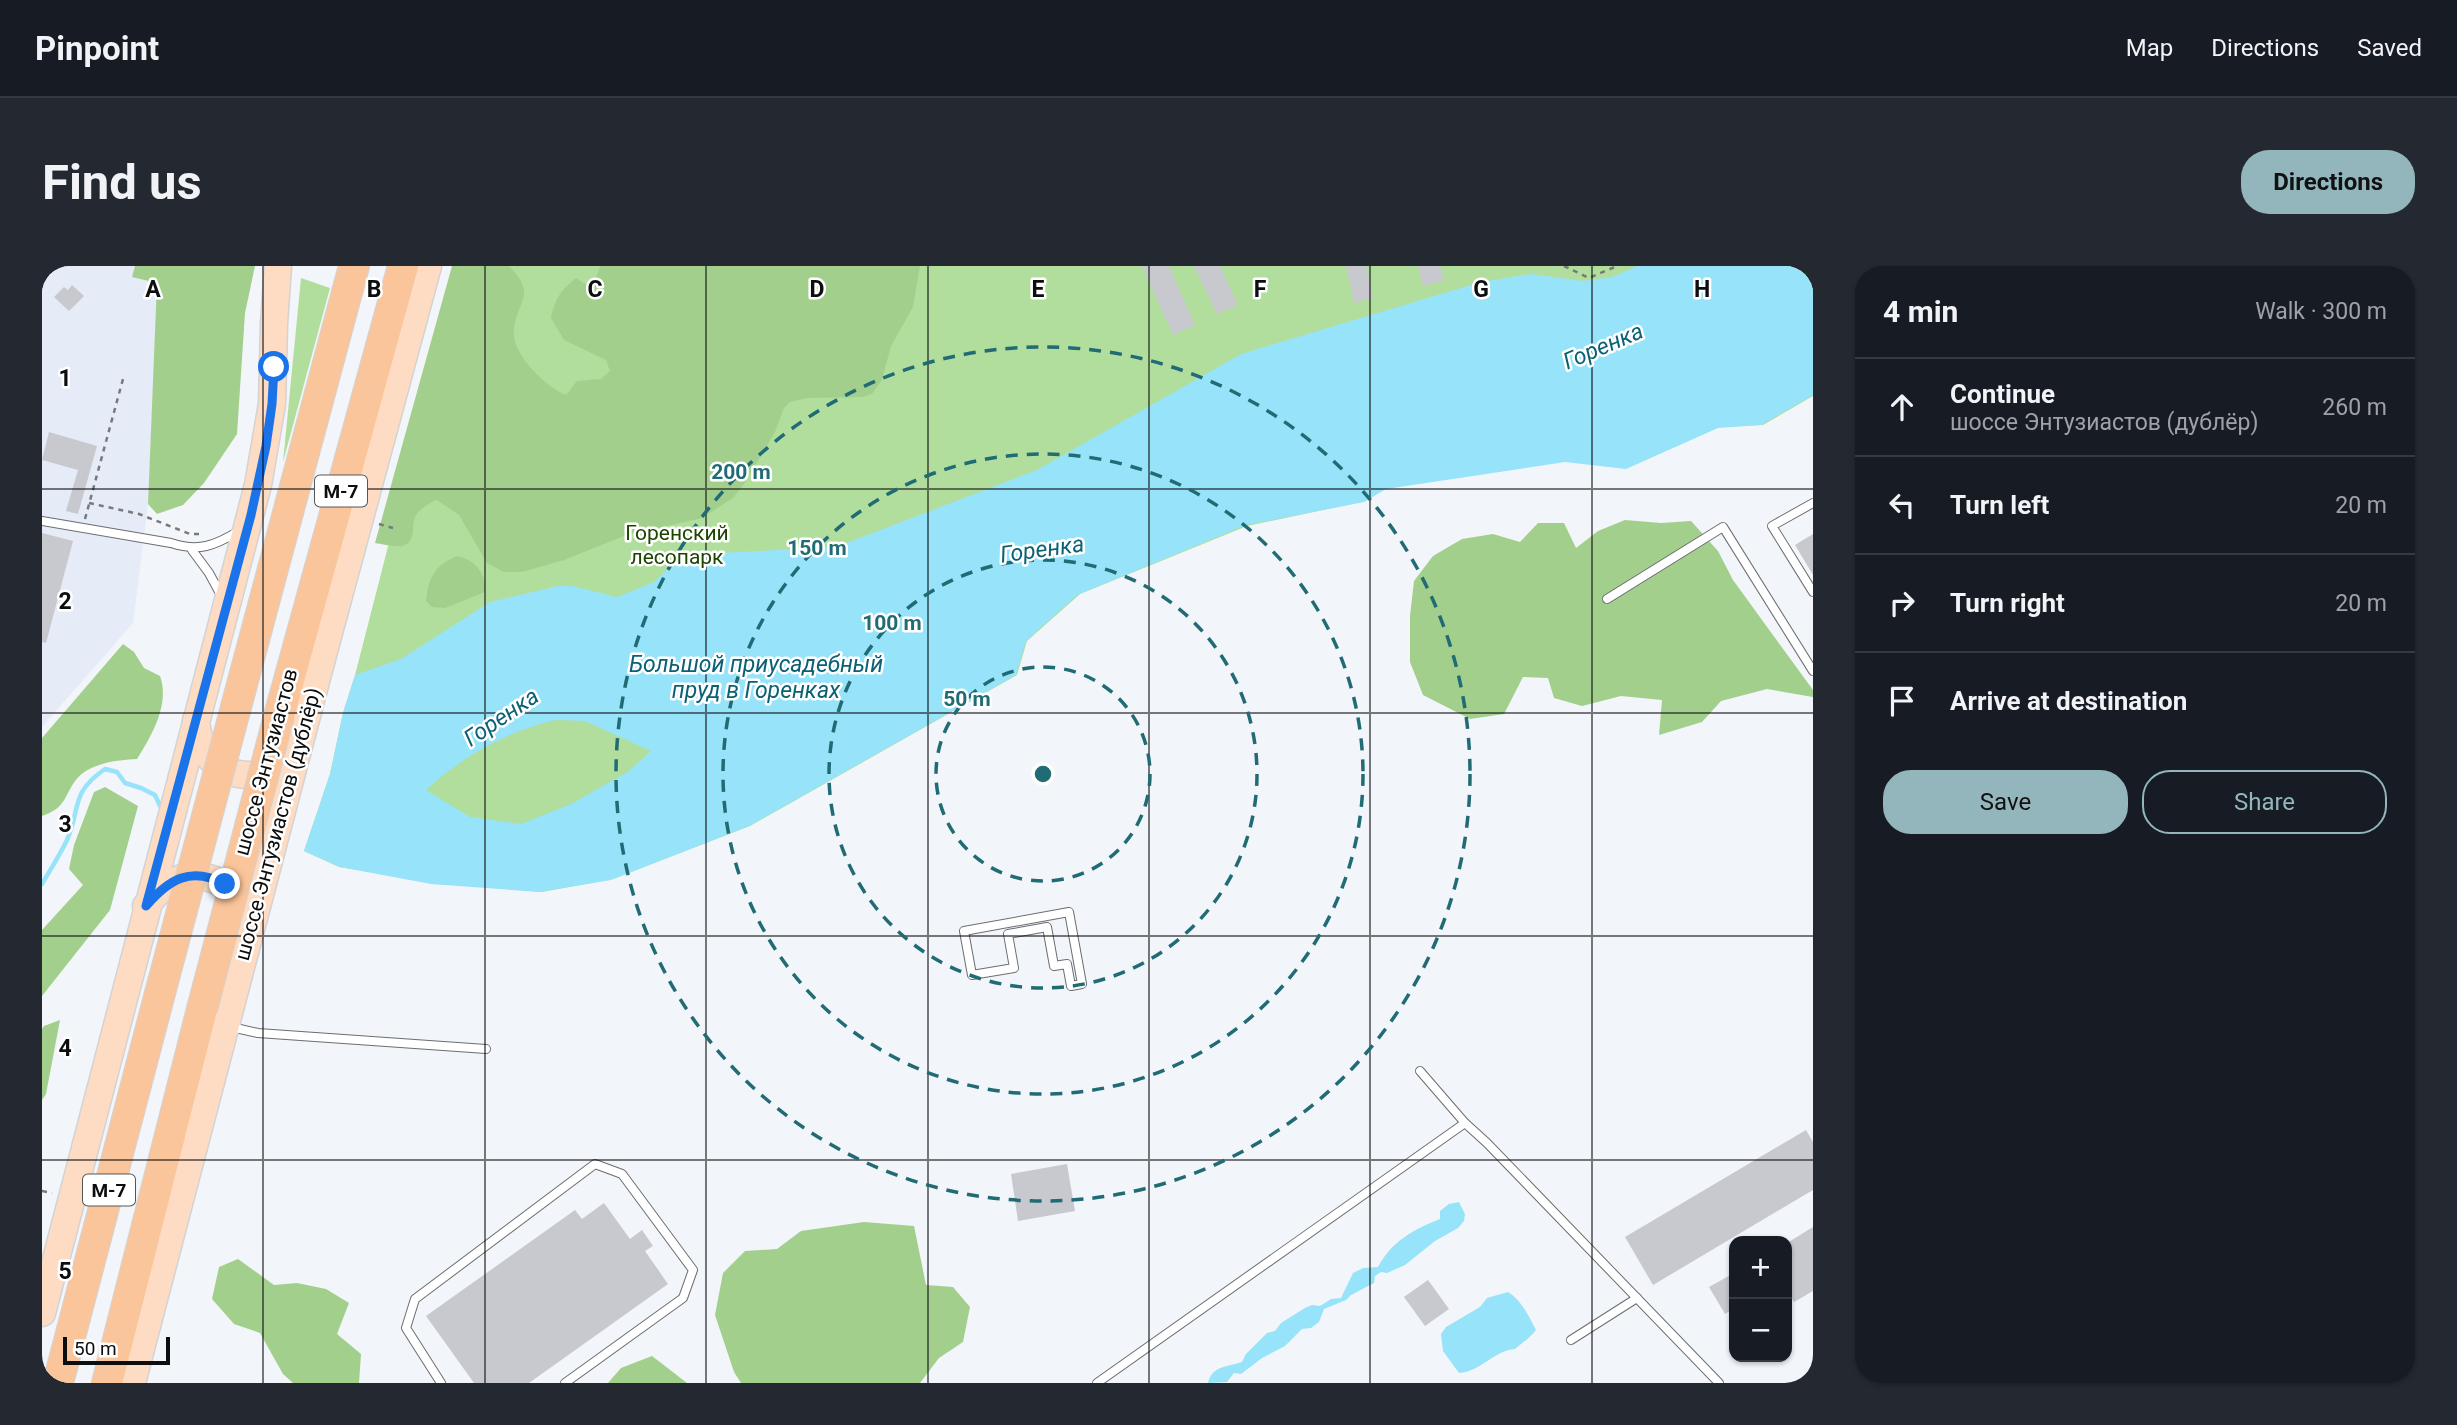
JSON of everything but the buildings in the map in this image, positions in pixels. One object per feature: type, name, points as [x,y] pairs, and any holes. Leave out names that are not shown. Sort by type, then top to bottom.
[{"type":"highway","name":"шоссе Энтузиастов","points":[[58,1383],[354,266]]},
{"type":"highway","name":"шоссе Энтузиастов","points":[[107,1383],[214,1017],[227,906],[403,266]]},
{"type":"main road","points":[[42,1313],[195,718],[251,515],[272,404],[278,266]]},
{"type":"main road","name":"шоссе Энтузиастов (дублёр)","points":[[132,1383],[214,1017],[251,929],[428,266]]},
{"type":"main road","points":[[195,718],[199,738],[207,754],[220,767],[236,774],[254,776],[272,771],[287,761],[299,745]]},
{"type":"main road","points":[[146,906],[158,892],[173,881],[191,876],[209,877],[225,884],[239,897],[251,929]]},
{"type":"lane","points":[[1813,503],[1772,526],[1813,592]]},
{"type":"lane","points":[[192,550],[223,541],[239,531],[251,515]]},
{"type":"lane","points":[[42,521],[172,543],[192,550],[209,573],[226,607]]},
{"type":"lane","points":[[1607,599],[1723,527],[1813,671]]},
{"type":"lane","points":[[1069,912],[1082,984],[1071,986],[1067,964],[1054,966],[1047,927],[1008,934],[1014,968],[972,975],[964,932],[1069,912]]},
{"type":"lane","points":[[214,1017],[258,1033],[486,1049]]},
{"type":"lane","points":[[1420,1071],[1465,1123],[1719,1383]]},
{"type":"lane","points":[[1097,1383],[1465,1123]]},
{"type":"lane","points":[[441,1383],[406,1328],[415,1299],[595,1164],[622,1174],[693,1270],[683,1298],[565,1383]]},
{"type":"lane","points":[[1572,1340],[1637,1298]]},
{"type":"path","points":[[1564,266],[1589,278],[1617,266]]},
{"type":"path","points":[[82,529],[123,379]]},
{"type":"path","points":[[89,503],[138,514],[190,534]]},
{"type":"path","points":[[376,523],[393,528]]},
{"type":"shaded area","points":[[42,266],[135,266],[133,277],[158,283],[148,504],[133,623],[42,727]]},
{"type":"green space","points":[[135,266],[255,266],[245,313],[237,434],[204,483],[183,505],[157,514],[148,504],[157,283],[132,277]]},
{"type":"green space","points":[[452,266],[509,266],[518,276],[524,298],[514,330],[518,349],[531,369],[549,385],[566,395],[577,381],[601,379],[610,371],[606,360],[564,340],[551,318],[556,300],[566,287],[576,278],[585,284],[591,282],[600,266],[920,266],[913,307],[891,346],[882,380],[872,394],[863,397],[808,398],[790,402],[784,408],[775,432],[733,498],[702,518],[624,536],[564,560],[522,572],[504,572],[487,563],[459,515],[437,500],[417,514],[412,538],[407,544],[396,546],[375,543]]},
{"type":"green space","name":"Горенский лесопарк","points":[[460,266],[1813,266],[1813,396],[1763,425],[1718,427],[1625,467],[1567,461],[1385,488],[1366,501],[1247,526],[1080,594],[1027,641],[1017,675],[750,826],[613,879],[542,892],[433,882],[339,867],[304,851],[330,774],[343,713]]},
{"type":"green space","points":[[301,278],[330,288],[283,462]]},
{"type":"green space","points":[[1625,520],[1661,523],[1691,521],[1718,551],[1733,580],[1813,690],[1813,697],[1767,689],[1721,701],[1702,722],[1659,735],[1662,700],[1621,696],[1582,706],[1554,698],[1548,678],[1523,677],[1504,714],[1470,719],[1423,695],[1410,662],[1410,616],[1414,581],[1433,556],[1462,539],[1493,534],[1520,542],[1538,523],[1564,523],[1576,548],[1598,531]]},
{"type":"green space","points":[[457,556],[470,561],[482,574],[485,592],[445,608],[432,607],[426,601],[431,579],[438,568]]},
{"type":"green space","points":[[123,644],[134,652],[144,668],[160,676],[163,697],[154,730],[137,759],[112,762],[87,770],[75,781],[59,806],[42,816],[42,738]]},
{"type":"green space","points":[[105,787],[138,806],[110,910],[42,996],[42,930],[83,885],[69,869],[74,845],[94,792]]},
{"type":"green space","points":[[60,1020],[46,1094],[42,1100],[42,1029]]},
{"type":"green space","points":[[864,1222],[914,1226],[926,1285],[953,1287],[970,1307],[963,1342],[939,1358],[920,1383],[741,1383],[734,1372],[715,1315],[723,1273],[745,1251],[777,1249],[801,1231]]},
{"type":"green space","points":[[238,1259],[274,1285],[297,1283],[326,1289],[349,1303],[337,1334],[361,1354],[359,1383],[293,1383],[283,1374],[260,1333],[234,1324],[212,1299],[219,1267]]},
{"type":"green space","points":[[652,1356],[687,1383],[608,1383],[621,1368]]},
{"type":"water","name":"Большой приусадебный пруд в Горенках","points":[[1637,266],[1813,266],[1813,395],[1761,425],[1718,428],[1626,469],[1565,462],[1386,489],[1364,502],[1246,525],[1077,595],[1026,641],[1016,675],[749,826],[611,880],[539,892],[431,884],[340,867],[304,851],[330,774],[343,713],[355,675],[401,659],[490,602],[558,586],[572,586],[617,597],[654,582],[682,555],[836,547],[1037,470],[1241,354],[1481,282],[1531,274],[1583,281],[1612,277]],"holes":[[[556,720],[585,721],[651,751],[629,771],[571,804],[521,824],[470,817],[426,790],[455,766],[503,738]]]},
{"type":"water","points":[[1459,1202],[1465,1214],[1464,1221],[1458,1228],[1435,1241],[1405,1265],[1387,1273],[1381,1272],[1375,1276],[1374,1283],[1346,1300],[1324,1309],[1319,1322],[1311,1328],[1302,1329],[1285,1346],[1262,1358],[1241,1374],[1234,1373],[1227,1382],[1208,1383],[1217,1370],[1242,1362],[1246,1354],[1267,1333],[1275,1331],[1281,1323],[1312,1305],[1320,1306],[1331,1299],[1341,1298],[1353,1273],[1363,1268],[1378,1267],[1396,1243],[1440,1219],[1440,1211],[1449,1204]]},
{"type":"water","points":[[1508,1292],[1521,1304],[1536,1330],[1515,1349],[1501,1353],[1467,1372],[1459,1373],[1443,1351],[1441,1334],[1446,1327],[1480,1307],[1487,1298]]},
{"type":"waterway","name":"Горенка","points":[[42,884],[67,840],[81,794],[105,769],[117,772],[125,783],[155,795],[162,810]]},
{"type":"route","points":[[225,884],[209,877],[182,878],[165,886],[146,906],[251,515],[266,446],[274,367]]}]
